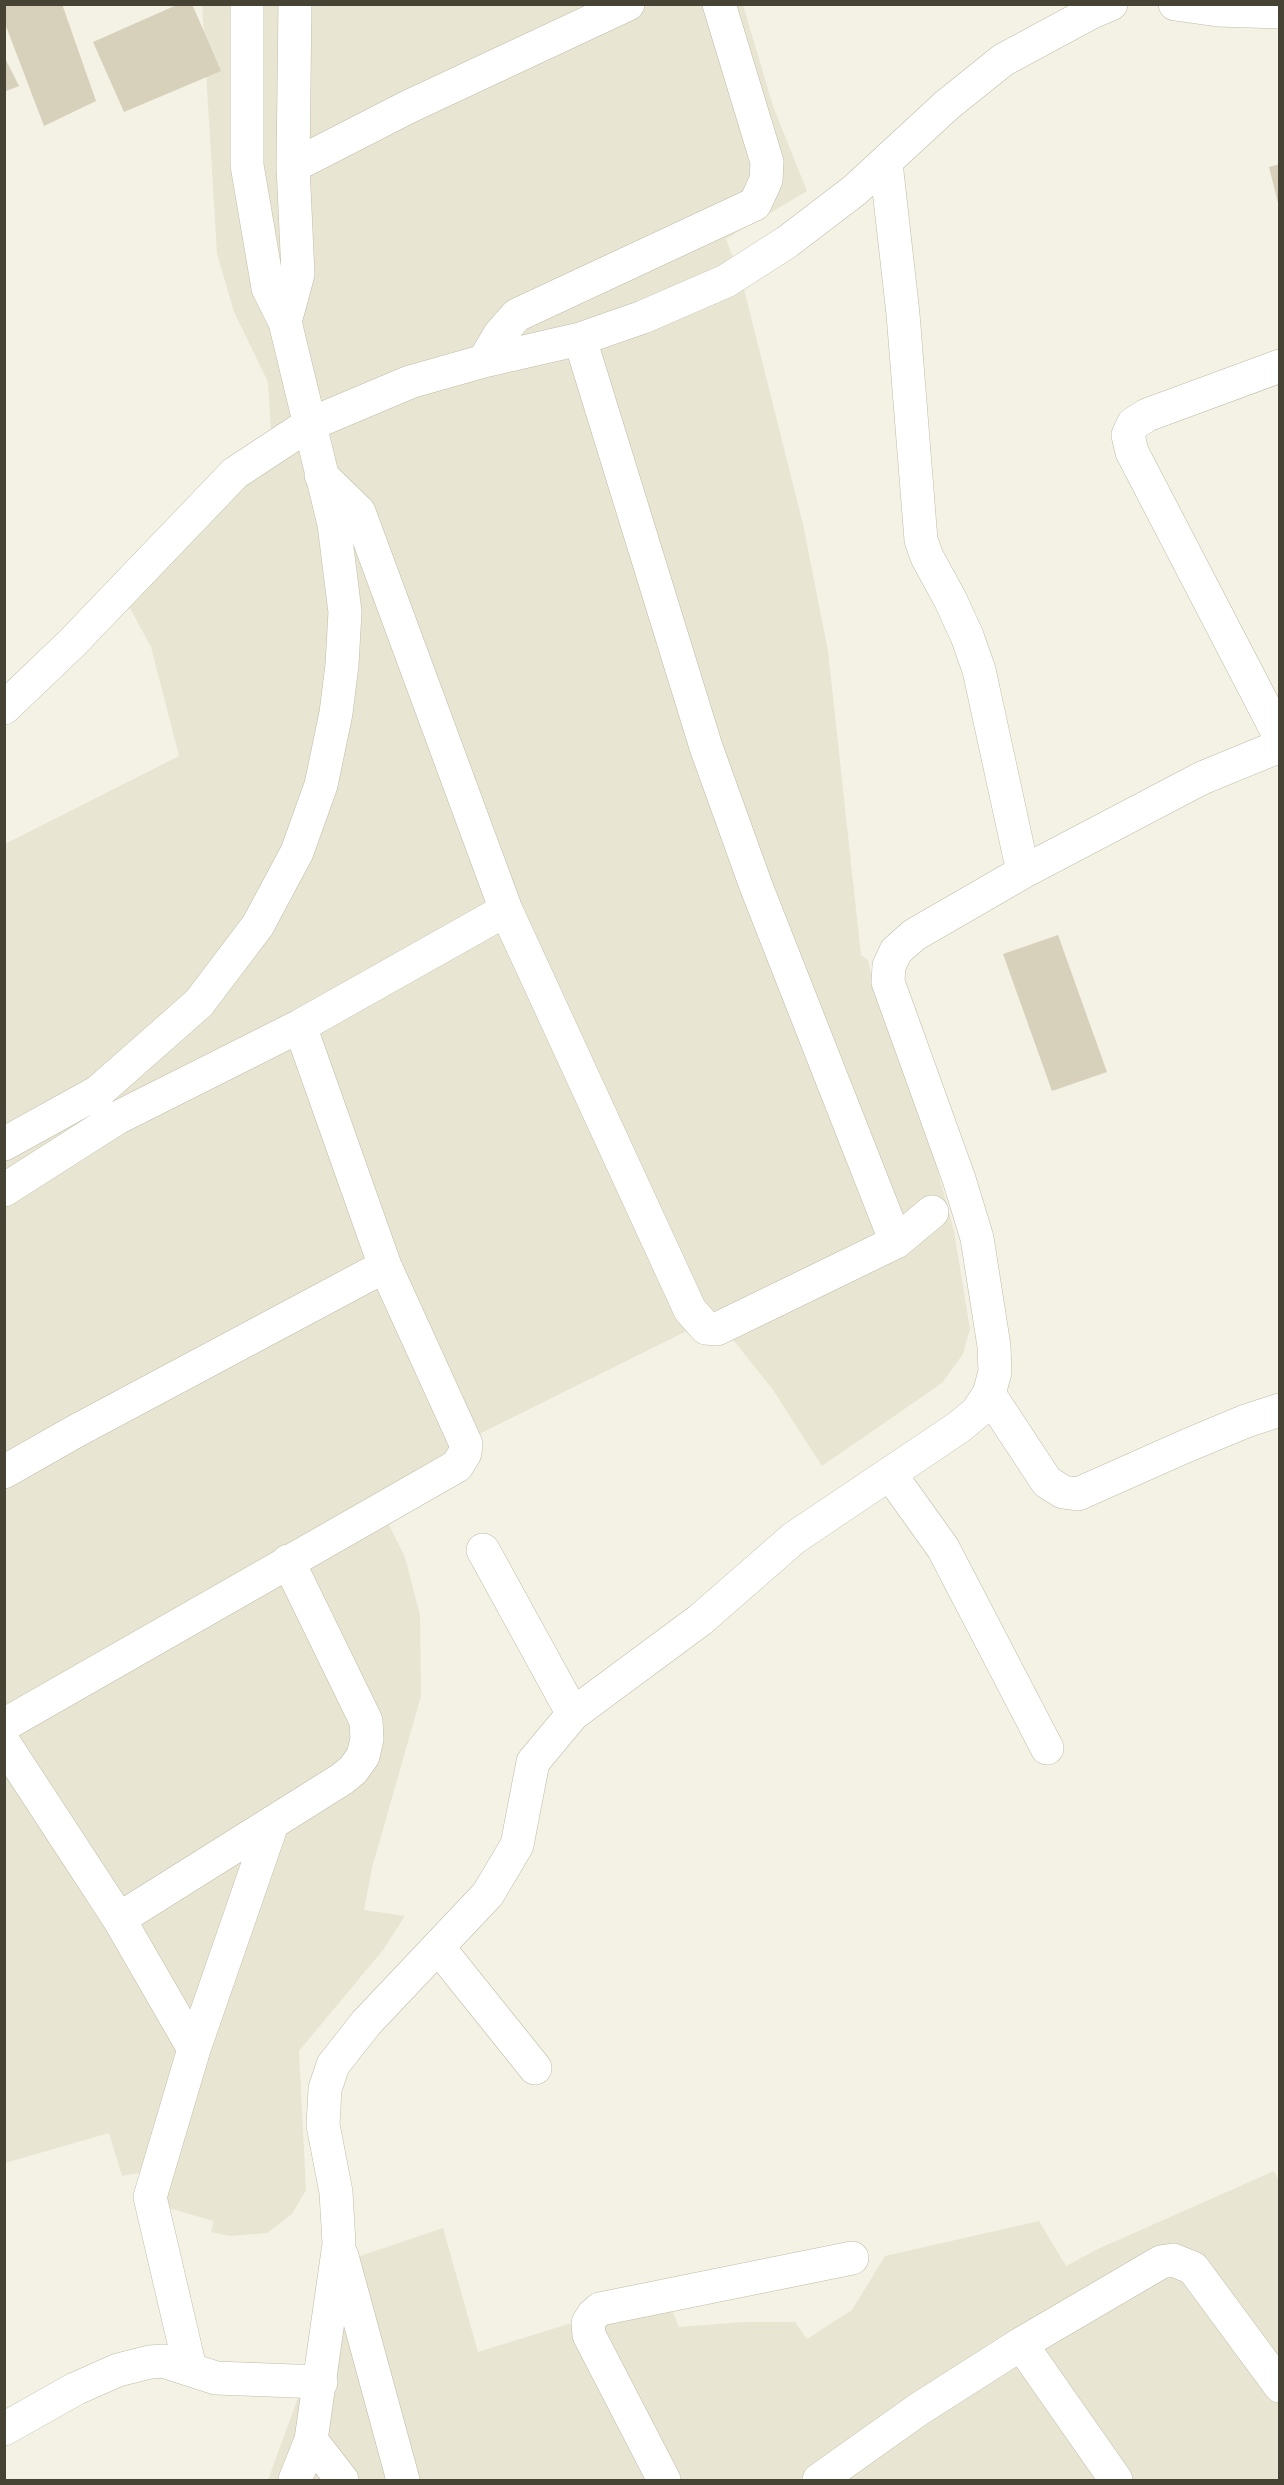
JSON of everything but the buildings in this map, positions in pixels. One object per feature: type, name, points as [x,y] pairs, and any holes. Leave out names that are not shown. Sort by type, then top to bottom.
[{"type":"street","points":[[4,1144],[98,1092],[200,1003],[258,925],[297,852],[321,784],[336,713],[345,612],[334,524],[308,425],[285,322],[268,288],[247,165],[247,4]]},
{"type":"street","points":[[285,322],[298,274],[293,166],[295,4]]},
{"type":"street","points":[[293,166],[408,108],[628,4]]},
{"type":"street","points":[[484,361],[500,334],[517,315],[755,204],[766,180],[767,162],[719,4]]},
{"type":"street","points":[[4,708],[72,643],[235,473],[308,425],[410,382],[484,361],[580,339],[643,316],[726,281],[787,242],[855,190],[947,105],[1004,60],[1111,4]]},
{"type":"street","points":[[1175,4],[1218,10],[1280,12]]},
{"type":"street","points":[[886,163],[903,314],[921,540],[927,557],[967,636],[979,670],[1023,872]]},
{"type":"street","points":[[580,339],[706,747],[756,886],[896,1242]]},
{"type":"street","points":[[1280,366],[1147,415],[1133,424],[1128,435],[1132,452],[1280,737]]},
{"type":"street","points":[[321,475],[359,512],[506,910],[690,1310],[706,1328],[717,1329],[896,1242],[932,1212]]},
{"type":"street","points":[[295,2481],[311,2440],[339,2244],[336,2192],[323,2125],[325,2089],[333,2065],[366,2023],[488,1894],[517,1845],[533,1762],[573,1714],[700,1620],[794,1538],[959,1427],[977,1412],[989,1394],[995,1372],[994,1346],[977,1238],[959,1179],[888,982],[889,966],[896,951],[914,935],[1023,872],[1202,777],[1280,746]]},
{"type":"street","points":[[4,1190],[117,1118],[300,1026],[506,910]]},
{"type":"street","points":[[4,1725],[457,1466],[465,1453],[466,1444],[385,1266],[300,1026]]},
{"type":"street","points":[[98,1092],[117,1118]]},
{"type":"street","points":[[4,1472],[76,1431],[385,1266]]},
{"type":"street","points":[[989,1394],[1047,1482],[1063,1492],[1078,1494],[1185,1446],[1280,1410]]},
{"type":"street","points":[[890,1474],[943,1548],[1047,1748]]},
{"type":"street","points":[[483,1550],[573,1714]]},
{"type":"street","points":[[119,1919],[272,1824],[353,1770],[363,1756],[367,1739],[366,1721],[288,1561]]},
{"type":"street","points":[[4,1743],[119,1919],[194,2049]]},
{"type":"street","points":[[190,2368],[150,2197],[194,2049],[272,1824]]},
{"type":"street","points":[[438,1947],[534,2068]]},
{"type":"street","points":[[339,2244],[403,2481]]},
{"type":"street","points":[[664,2481],[589,2336],[588,2323],[593,2315],[600,2309],[852,2258]]},
{"type":"street","points":[[835,2476],[919,2409],[1021,2344],[1161,2262],[1173,2260],[1192,2268],[1280,2386]]},
{"type":"street","points":[[1021,2344],[1116,2481]]},
{"type":"street","points":[[4,2429],[75,2389],[118,2370],[163,2361],[216,2378],[321,2382]]},
{"type":"street","points":[[311,2440],[342,2481]]},
{"type":"shaded area","points":[[202,5],[743,5],[773,106],[807,191],[726,239],[742,281],[803,524],[828,651],[861,955],[868,960],[873,983],[914,1083],[954,1231],[970,1329],[963,1354],[942,1383],[822,1466],[773,1390],[715,1317],[467,1440],[374,1495],[405,1557],[420,1615],[421,1696],[372,1868],[364,1910],[405,1916],[383,1950],[299,2051],[306,2190],[292,2214],[267,2233],[230,2236],[211,2232],[214,2221],[147,2202],[151,2171],[122,2176],[109,2133],[5,2163],[5,844],[179,756],[151,647],[118,586],[271,430],[268,382],[234,312],[217,254]]},
{"type":"shaded area","points":[[1274,2171],[1279,2181],[1279,2480],[268,2480],[348,2260],[443,2228],[478,2352],[665,2294],[679,2327],[742,2322],[795,2322],[807,2339],[852,2310],[885,2256],[1039,2221],[1066,2266],[1100,2248]]}]
